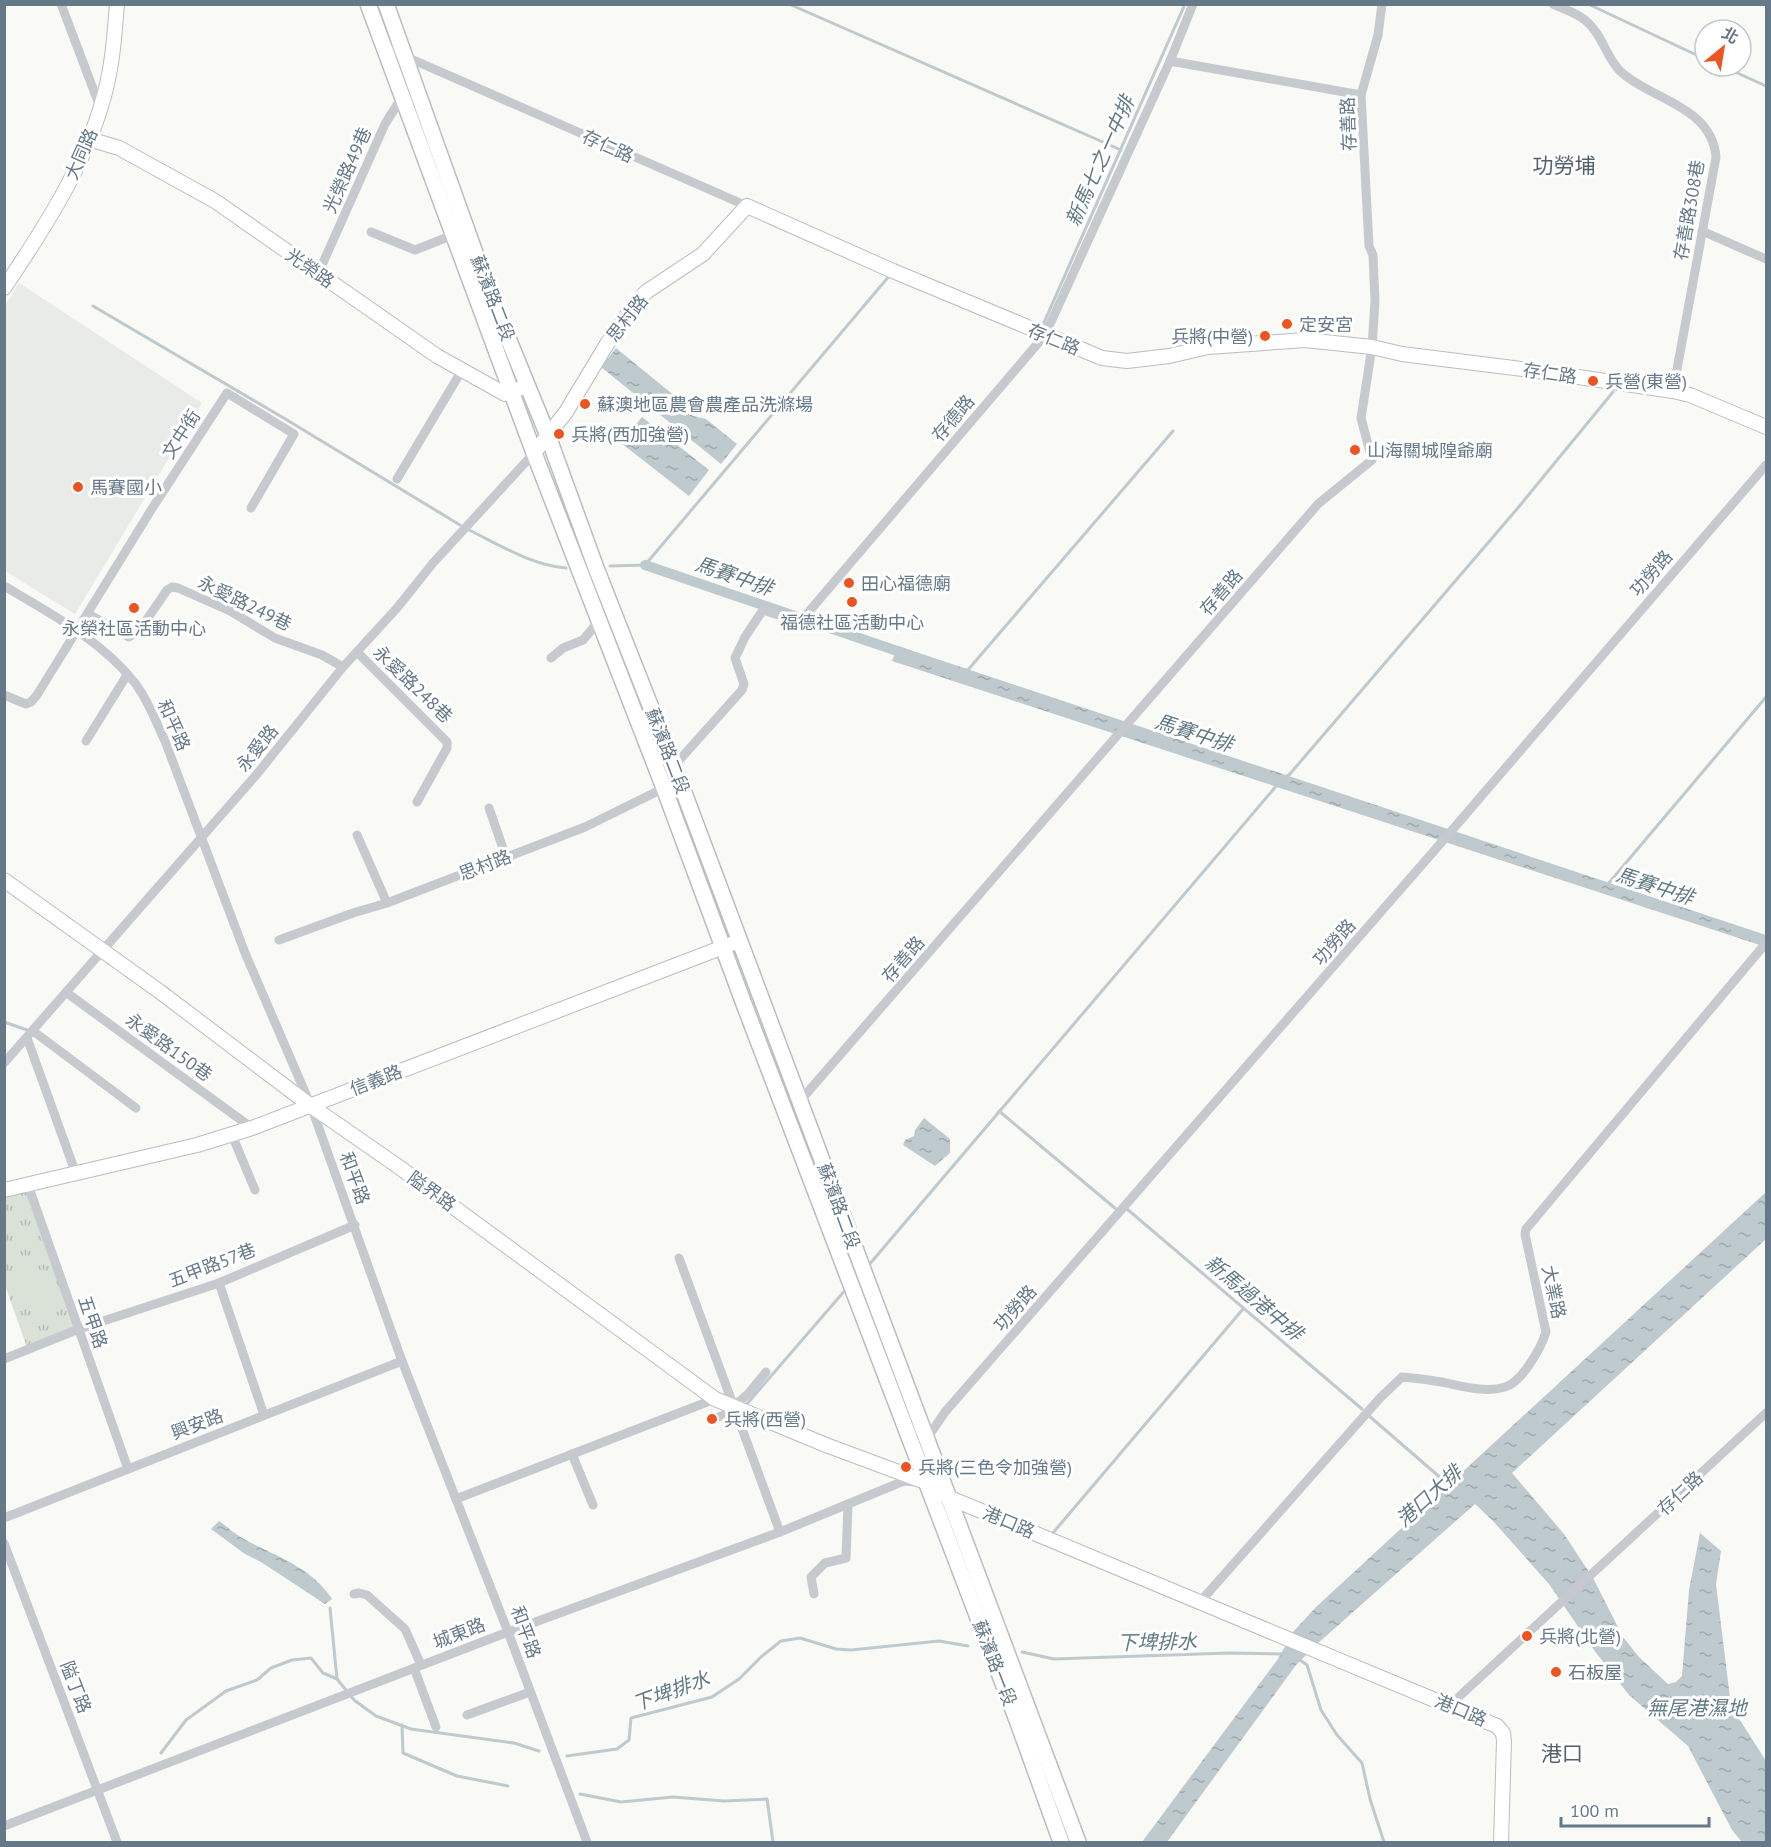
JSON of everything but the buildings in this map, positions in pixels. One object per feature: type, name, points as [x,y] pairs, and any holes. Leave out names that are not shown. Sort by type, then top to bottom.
[{"type":"main road","name":"蘇濱路二段","points":[[368,4],[386,48],[409,91],[481,291],[512,393],[534,453],[928,1483]]},
{"type":"main road","name":"蘇濱路二段","points":[[386,4],[406,57],[409,91],[453,234],[527,386],[548,436],[926,1440],[950,1498]]},
{"type":"main road","name":"蘇濱路一段","points":[[928,1483],[1078,1842]]},
{"type":"main road","name":"蘇濱路一段","points":[[950,1498],[1024,1717],[1061,1842]]},
{"type":"street","points":[[61,4],[100,107]]},
{"type":"street","name":"大同路","points":[[4,288],[43,229],[89,140],[110,70],[117,4]]},
{"type":"street","name":"存德路","points":[[674,766],[742,690],[744,684],[735,658],[745,637],[763,610],[800,622],[1045,335],[1170,62],[1193,4]]},
{"type":"street","name":"存善路","points":[[800,1101],[1318,504],[1372,460],[1361,418],[1372,347],[1376,301],[1374,255],[1370,246],[1361,95],[1378,35],[1382,4]]},
{"type":"street","name":"存善路308巷","points":[[1553,4],[1586,20],[1619,70],[1630,79],[1693,115],[1707,130],[1715,145],[1716,157],[1673,391]]},
{"type":"street","name":"存仁路","points":[[386,48],[1102,358],[1127,361],[1169,356],[1208,346],[1305,340],[1372,347],[1402,354],[1673,391],[1700,399],[1767,427]]},
{"type":"street","points":[[1170,62],[1361,95]]},
{"type":"street","name":"光榮路49巷","points":[[318,274],[385,124],[409,91]]},
{"type":"street","name":"光榮路","points":[[89,140],[119,148],[199,192],[437,356],[506,394],[512,393]]},
{"type":"street","name":"思村路","points":[[534,453],[566,411],[631,309],[645,292],[703,254],[747,206]]},
{"type":"street","points":[[1702,231],[1767,259]]},
{"type":"street","points":[[370,232],[415,250],[453,234]]},
{"type":"street","points":[[397,479],[462,370]]},
{"type":"street","points":[[512,393],[527,386]]},
{"type":"street","name":"文中街","points":[[4,695],[26,704],[32,702],[227,393],[294,434],[251,508]]},
{"type":"street","name":"永愛路","points":[[4,1063],[257,774],[343,667],[534,453]]},
{"type":"street","name":"功勞路","points":[[926,1440],[945,1413],[1226,1092],[1767,465]]},
{"type":"street","name":"和平路","points":[[4,585],[98,647],[136,685],[160,730],[245,953],[311,1106],[402,1361],[587,1842]]},
{"type":"street","name":"永愛路249巷","points":[[88,614],[129,637],[139,632],[167,590],[172,587],[178,588],[231,611],[275,638],[322,655],[343,667]]},
{"type":"street","points":[[551,658],[563,648],[583,640],[599,621]]},
{"type":"street","name":"永愛路248巷","points":[[357,652],[447,741],[447,748],[417,802]]},
{"type":"street","points":[[86,741],[127,675]]},
{"type":"street","points":[[664,788],[674,766]]},
{"type":"street","name":"思村路","points":[[279,940],[387,903],[585,827],[664,788]]},
{"type":"street","points":[[489,808],[506,856]]},
{"type":"street","points":[[357,835],[387,903]]},
{"type":"street","name":"隘界路","points":[[4,880],[715,1399],[735,1409]]},
{"type":"street","name":"信義路","points":[[4,1190],[232,1135],[739,941]]},
{"type":"street","name":"大業路","points":[[1200,1602],[1380,1398],[1402,1377],[1462,1387],[1504,1387],[1514,1382],[1535,1356],[1546,1332],[1525,1234],[1526,1229],[1767,943]]},
{"type":"street","name":"永愛路150巷","points":[[67,993],[252,1128]]},
{"type":"street","points":[[30,1034],[136,1108]]},
{"type":"street","points":[[30,1034],[76,1174]]},
{"type":"street","points":[[232,1135],[255,1190]]},
{"type":"street","name":"五甲路","points":[[28,1185],[128,1469]]},
{"type":"street","name":"五甲路57巷","points":[[4,1359],[79,1329],[219,1283],[354,1225]]},
{"type":"street","points":[[679,1258],[780,1532]]},
{"type":"street","points":[[219,1283],[264,1415]]},
{"type":"street","name":"興安路","points":[[4,1518],[402,1361]]},
{"type":"street","points":[[715,1418],[735,1409],[766,1372]]},
{"type":"street","points":[[456,1499],[715,1399]]},
{"type":"street","name":"港口路","points":[[735,1409],[928,1483],[950,1498],[1489,1722],[1503,1733],[1501,1842]]},
{"type":"street","name":"存仁路","points":[[1450,1706],[1517,1648],[1564,1600],[1767,1413]]},
{"type":"street","points":[[572,1454],[592,1505]]},
{"type":"street","name":"城東路","points":[[4,1826],[508,1632],[780,1532],[904,1481],[928,1483]]},
{"type":"street","points":[[814,1594],[811,1577],[825,1563],[846,1558],[848,1504]]},
{"type":"street","name":"隘丁路","points":[[4,1543],[117,1842]]},
{"type":"street","points":[[354,1594],[367,1595],[405,1629],[436,1727]]},
{"type":"street","points":[[467,1715],[530,1692]]},
{"type":"shaded area","name":"馬賽國小","points":[[19,283],[202,403],[75,614],[5,571],[5,306]]},
{"type":"green space","points":[[28,1185],[79,1329],[28,1350],[5,1285],[5,1190]]},
{"type":"green space","points":[[43,1269],[59,1311],[34,1321],[18,1277]]},
{"type":"water","points":[[616,348],[676,397],[693,416],[706,419],[737,444],[721,464],[601,367]]},
{"type":"water","points":[[642,417],[709,470],[689,496],[621,443]]},
{"type":"water","points":[[898,646],[1766,935],[1766,947],[892,661]]},
{"type":"water","points":[[924,1118],[950,1139],[950,1153],[935,1166],[903,1145],[905,1140],[914,1136],[915,1130]]},
{"type":"water","name":"無尾港濕地","points":[[1766,1192],[1766,1239],[1512,1473],[1564,1534],[1593,1578],[1623,1637],[1639,1657],[1668,1684],[1676,1682],[1682,1676],[1689,1590],[1700,1533],[1721,1551],[1716,1584],[1731,1706],[1766,1761],[1766,1842],[1742,1842],[1732,1830],[1688,1746],[1629,1695],[1594,1650],[1549,1584],[1475,1504],[1296,1665],[1167,1842],[1142,1842],[1278,1659],[1293,1632],[1316,1607]]},
{"type":"water","points":[[219,1521],[242,1538],[303,1570],[324,1588],[332,1599],[325,1604],[245,1554],[211,1529]]},
{"type":"waterway","points":[[789,4],[1121,150]]},
{"type":"waterway","name":"新馬七之一中排","points":[[1042,327],[1185,4]]},
{"type":"waterway","points":[[1588,4],[1693,53]]},
{"type":"waterway","points":[[1748,78],[1766,86]]},
{"type":"waterway","points":[[610,566],[645,565],[890,275]]},
{"type":"waterway","points":[[93,306],[460,525]]},
{"type":"waterway","points":[[1284,777],[1289,775],[1517,509],[1613,392]]},
{"type":"waterway","points":[[967,671],[1173,431]]},
{"type":"waterway","points":[[469,530],[528,559],[566,568]]},
{"type":"waterway","name":"馬賽中排","points":[[645,565],[909,655]]},
{"type":"waterway","points":[[1608,884],[1766,697]]},
{"type":"waterway","points":[[868,1266],[1278,784]]},
{"type":"waterway","points":[[4,1022],[27,1030]]},
{"type":"waterway","name":"新馬過港中排","points":[[999,1111],[1116,1209]]},
{"type":"waterway","name":"新馬過港中排","points":[[1127,1209],[1362,1409]]},
{"type":"waterway","points":[[746,1405],[847,1288]]},
{"type":"waterway","points":[[1052,1534],[1243,1309]]},
{"type":"waterway","name":"新馬過港中排","points":[[1368,1415],[1450,1486]]},
{"type":"waterway","points":[[330,1608],[337,1679]]},
{"type":"waterway","name":"下埤排水","points":[[567,1756],[617,1749],[629,1740],[631,1718],[712,1697],[739,1679],[781,1641],[800,1638],[836,1649],[851,1650],[939,1641],[968,1646]]},
{"type":"waterway","name":"下埤排水","points":[[1022,1652],[1054,1659],[1229,1653],[1283,1654]]},
{"type":"waterway","name":"下埤排水","points":[[161,1753],[186,1720],[226,1691],[257,1680],[271,1668],[292,1660],[311,1658],[323,1673],[337,1679],[354,1700],[376,1716],[411,1729],[514,1743],[539,1751]]},
{"type":"waterway","points":[[1300,1660],[1307,1665],[1321,1710],[1337,1735],[1362,1763],[1370,1799],[1384,1842]]},
{"type":"waterway","points":[[402,1725],[403,1753],[457,1776],[508,1786]]},
{"type":"waterway","points":[[580,1794],[621,1802],[673,1797],[724,1801],[767,1799],[773,1842]]},
{"type":"place","name":"定安宮","points":[[1287,324]]},
{"type":"place","name":"兵將(中營)","points":[[1265,336]]},
{"type":"place","name":"兵營(東營)","points":[[1593,381]]},
{"type":"place","name":"蘇澳地區農會農產品洗滌場","points":[[585,404]]},
{"type":"place","name":"兵將(西加強營)","points":[[559,434]]},
{"type":"place","name":"山海關城隍爺廟","points":[[1355,450]]},
{"type":"place","name":"馬賽國小","points":[[78,487]]},
{"type":"place","name":"田心福德廟","points":[[849,583]]},
{"type":"place","name":"福德社區活動中心","points":[[852,602]]},
{"type":"place","name":"永榮社區活動中心","points":[[134,608]]},
{"type":"place","name":"兵將(西營)","points":[[712,1419]]},
{"type":"place","name":"兵將(三色令加強營)","points":[[906,1467]]},
{"type":"place","name":"兵將(北營)","points":[[1527,1636]]},
{"type":"place","name":"石板屋","points":[[1556,1672]]},
{"type":"district","name":"功勞埔","points":[[1564,165]]},
{"type":"district","name":"港口","points":[[1562,1753]]},
{"type":"water label","name":"港口大排","points":[[1429,1496]]}]
